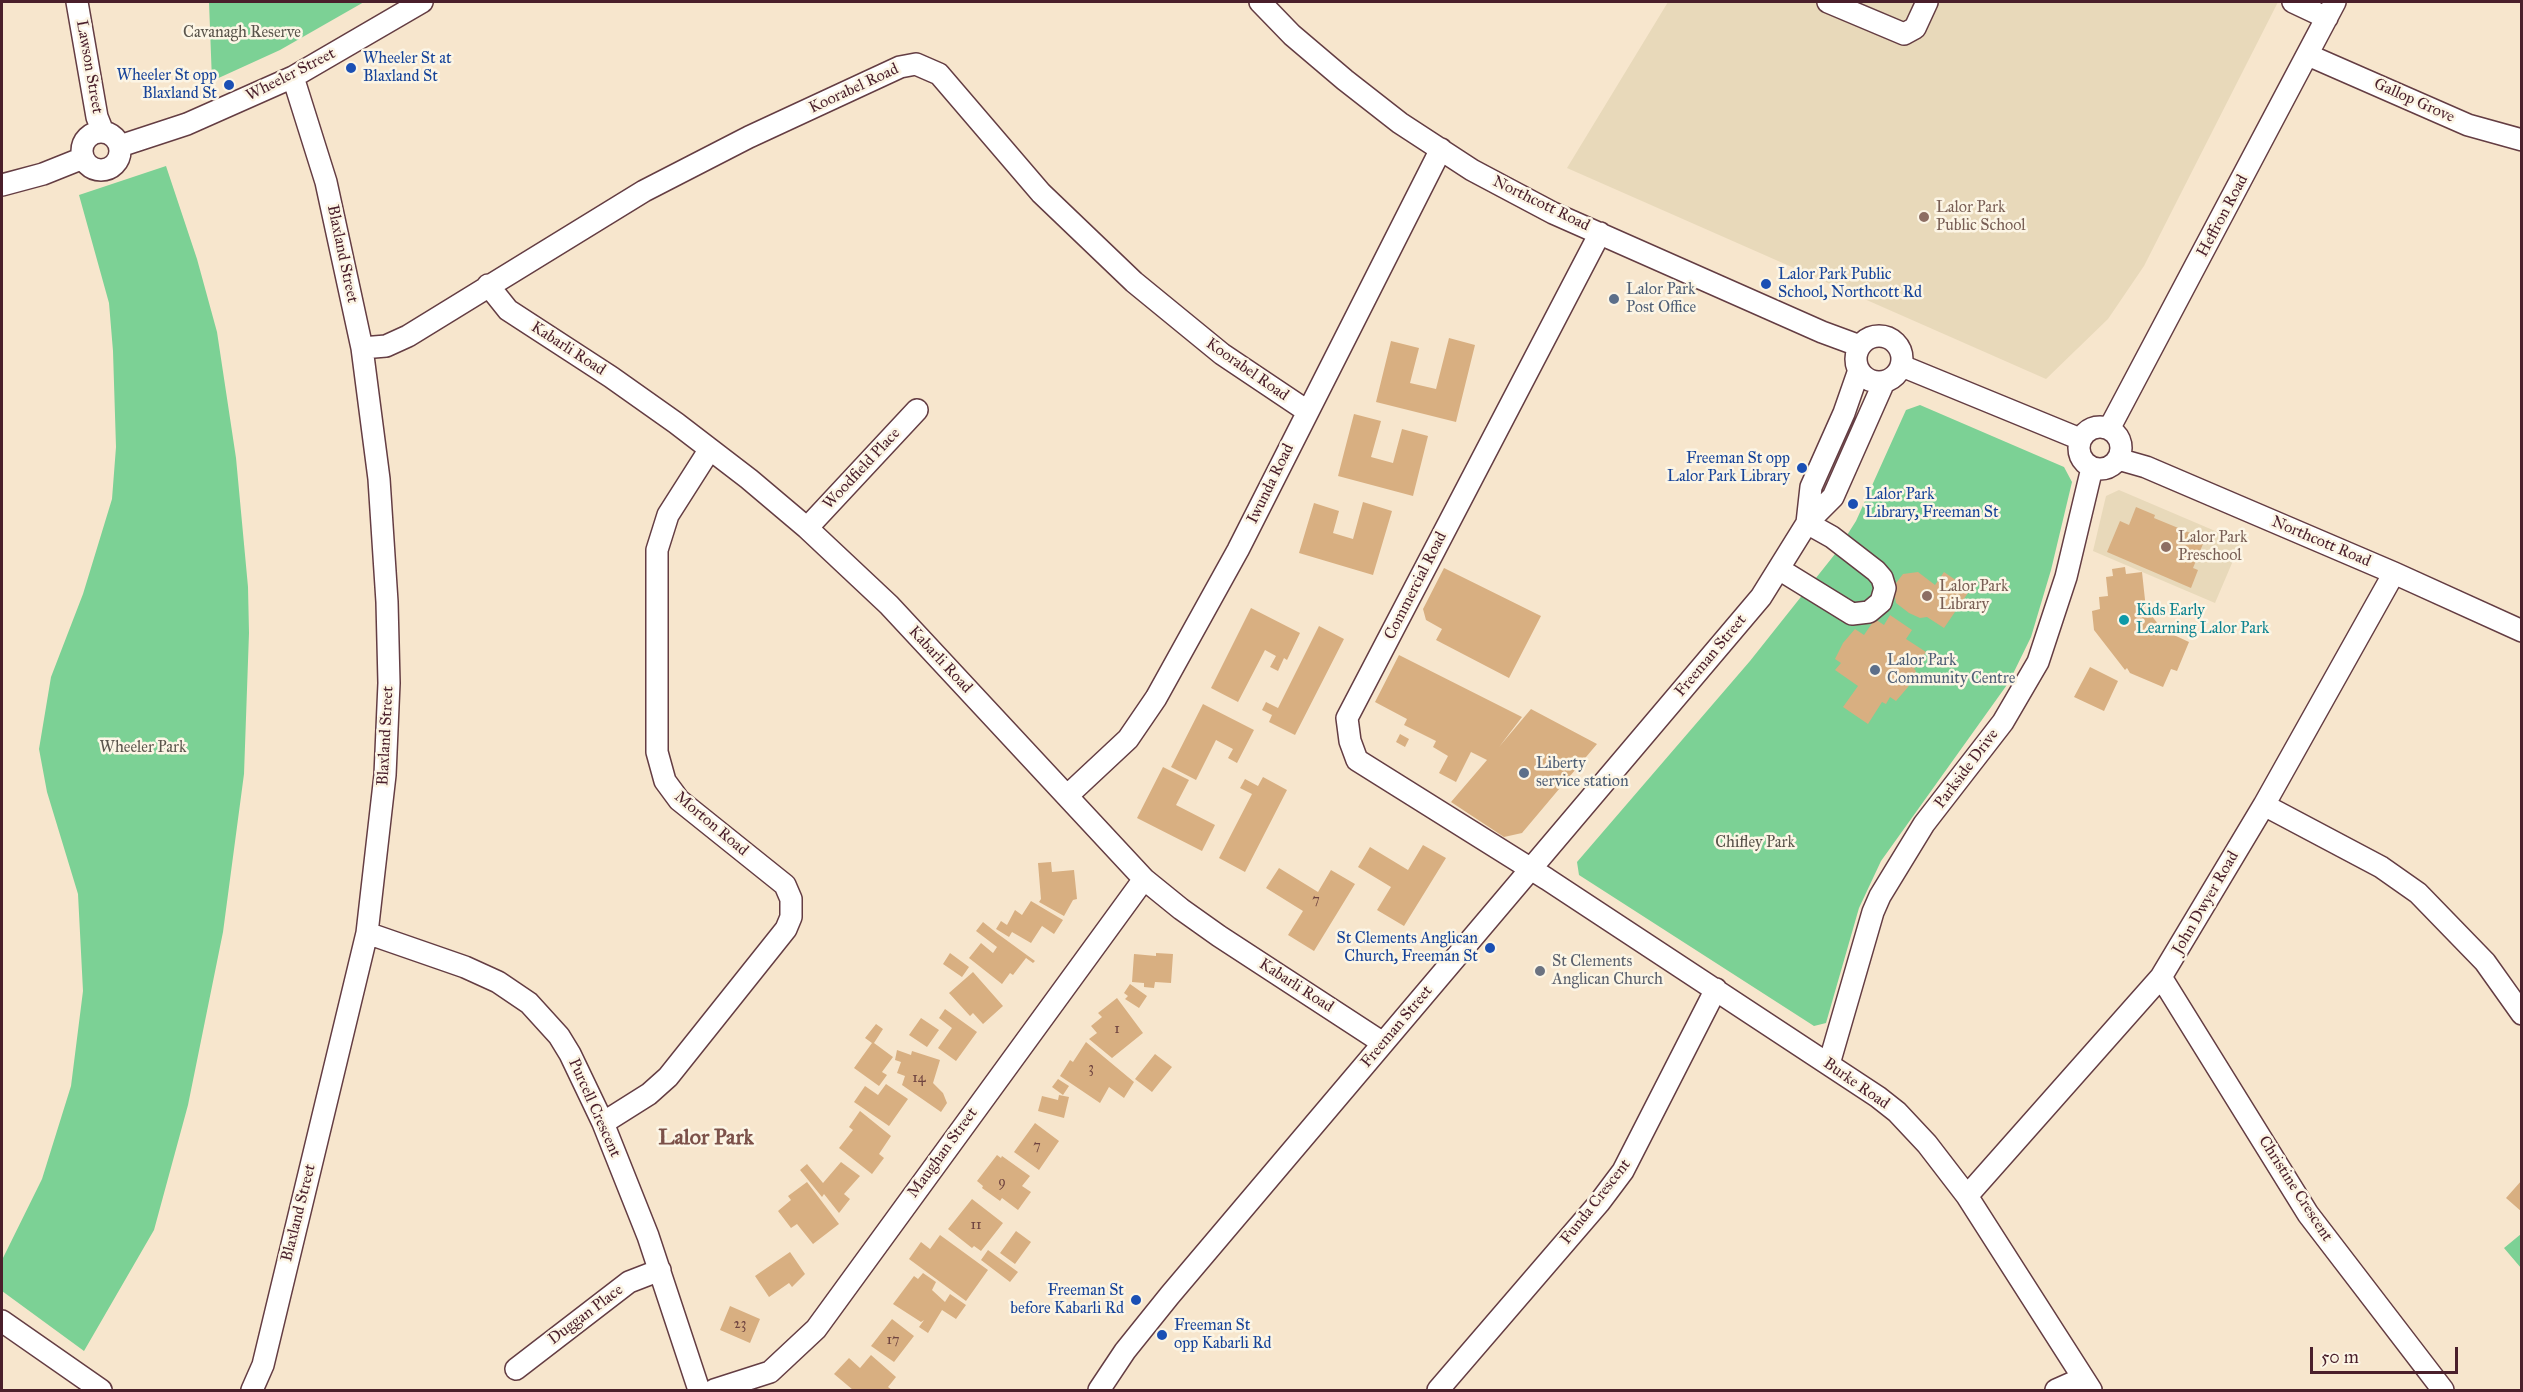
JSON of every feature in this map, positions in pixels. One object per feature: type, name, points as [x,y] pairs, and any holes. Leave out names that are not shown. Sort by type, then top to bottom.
[{"type":"street","name":"Lawson Street","points":[[77,2],[97,117],[103,132]]},
{"type":"street","name":"Wheeler Street","points":[[120,146],[187,124],[293,77],[422,2]]},
{"type":"street","name":"Northcott Road","points":[[1260,2],[1292,35],[1400,123],[1528,200],[1822,332],[1860,346]]},
{"type":"street","points":[[1828,2],[1904,34],[1915,28],[1927,2]]},
{"type":"street","points":[[2293,2],[2331,10]]},
{"type":"street","name":"Heffron Road","points":[[2109,429],[2331,10]]},
{"type":"street","name":"Gallop Grove","points":[[2308,54],[2468,124],[2522,140]]},
{"type":"street","name":"Koorabel Road","points":[[362,348],[386,346],[408,336],[644,191],[749,137],[900,67],[916,64],[932,69],[945,80],[1041,193],[1134,282],[1222,354],[1307,411]]},
{"type":"street","name":"Blaxland Street","points":[[252,1390],[263,1365],[367,933],[385,775],[389,683],[387,602],[379,479],[362,348],[328,192],[293,77]]},
{"type":"street","points":[[103,132],[114,136],[121,152],[116,164],[104,170],[92,168],[83,158],[82,152],[86,139],[103,132]]},
{"type":"street","name":"Iwunda Road","points":[[1067,796],[1128,739],[1156,698],[1238,550],[1440,149]]},
{"type":"street","points":[[2,185],[43,174],[83,158]]},
{"type":"street","name":"Commercial Road","points":[[1531,869],[1358,760],[1350,741],[1347,718],[1600,233]]},
{"type":"street","name":"Kabarli Road","points":[[488,285],[508,310],[611,377],[710,449],[807,528],[889,605],[1144,879],[1219,936],[1383,1043]]},
{"type":"street","points":[[1877,336],[1890,338],[1902,353],[1902,366],[1893,378],[1884,382],[1869,381],[1858,370],[1856,358],[1860,346],[1864,341],[1877,336]]},
{"type":"street","points":[[1902,366],[2080,439]]},
{"type":"street","name":"Freeman Street","points":[[1808,523],[1811,487],[1844,413],[1858,370]]},
{"type":"street","name":"Freeman Street","points":[[1099,1390],[1125,1351],[1163,1303],[1761,597],[1808,523],[1833,496],[1884,382]]},
{"type":"street","name":"Woodfield Place","points":[[807,528],[917,410]]},
{"type":"street","points":[[2095,427],[2109,429],[2118,436],[2120,442],[2118,459],[2107,468],[2092,468],[2080,456],[2080,439],[2095,427]]},
{"type":"street","name":"Morton Road","points":[[603,1123],[649,1094],[668,1077],[786,929],[791,917],[791,899],[785,885],[679,800],[665,781],[657,752],[657,550],[668,514],[710,449]]},
{"type":"street","name":"Northcott Road","points":[[2118,459],[2146,467],[2520,626]]},
{"type":"street","name":"Parkside Drive","points":[[1829,1064],[1873,912],[1884,888],[1924,824],[2003,722],[2038,662],[2066,577],[2092,468]]},
{"type":"street","points":[[1779,569],[1852,614],[1869,612],[1881,602],[1885,588],[1876,571],[1832,537],[1808,523]]},
{"type":"street","name":"John Dwyer Road","points":[[1967,1196],[2161,977],[2264,805],[2394,573]]},
{"type":"street","points":[[2264,805],[2381,867],[2418,892],[2485,962],[2522,1014]]},
{"type":"street","name":"Burke Road","points":[[1531,869],[1829,1064],[1897,1112],[1927,1144],[1967,1196],[2087,1384]]},
{"type":"street","name":"Maughan Street","points":[[714,1390],[770,1372],[816,1329],[1144,879]]},
{"type":"street","name":"Purcell Crescent","points":[[367,933],[474,971],[498,982],[529,1003],[545,1018],[570,1054],[603,1123],[660,1270],[699,1390]]},
{"type":"street","name":"Christine Crescent","points":[[2161,977],[2308,1214],[2443,1390]]},
{"type":"street","name":"Funda Crescent","points":[[1438,1390],[1599,1203],[1623,1171],[1716,989]]},
{"type":"street","name":"Duggan Place","points":[[516,1369],[629,1282],[660,1270]]},
{"type":"street","points":[[2,1321],[101,1390]]},
{"type":"street","points":[[2056,1390],[2087,1384]]},
{"type":"shaded area","name":"Lalor Park Public School","points":[[1668,2],[2278,2],[2144,266],[2108,319],[2046,379],[1567,168]]},
{"type":"shaded area","name":"Lalor Park Preschool","points":[[2119,490],[2241,542],[2215,603],[2093,551],[2106,496]]},
{"type":"green space","name":"Cavanagh Reserve","points":[[209,2],[364,2],[280,50],[212,81]]},
{"type":"green space","name":"Wheeler Park","points":[[166,166],[197,259],[217,332],[236,458],[248,587],[249,633],[244,774],[223,932],[188,1105],[154,1230],[84,1351],[2,1291],[2,1260],[42,1179],[71,1086],[83,991],[78,894],[47,792],[39,749],[51,677],[83,594],[112,499],[116,447],[109,303],[79,195]]},
{"type":"green space","name":"Chifley Park","points":[[1920,405],[2064,467],[2072,482],[2051,570],[2031,637],[2009,682],[1881,861],[1859,908],[1826,1023],[1814,1026],[1579,875],[1577,862],[1750,661],[1835,554],[1856,521],[1906,410]]},
{"type":"green space","points":[[2521,1234],[2521,1268],[2504,1248]]},
{"type":"building","points":[[1449,338],[1475,345],[1456,422],[1376,402],[1391,341],[1419,348],[1410,383],[1436,389]]},
{"type":"building","points":[[1354,414],[1381,421],[1371,457],[1393,463],[1402,429],[1428,436],[1413,496],[1338,476]]},
{"type":"building","points":[[1363,502],[1392,511],[1373,575],[1299,553],[1314,503],[1339,511],[1333,533],[1353,539]]},
{"type":"building","points":[[2136,507],[2155,515],[2154,518],[2205,539],[2193,568],[2198,570],[2191,588],[2107,552],[2120,521],[2129,525]]},
{"type":"building","name":"Kids Early Learning Lalor Park","points":[[2125,567],[2126,574],[2142,572],[2146,609],[2163,630],[2189,642],[2177,671],[2171,669],[2163,687],[2130,673],[2127,668],[2125,670],[2094,630],[2092,611],[2100,609],[2099,597],[2108,596],[2106,577],[2113,576],[2112,569]]},
{"type":"building","points":[[1444,568],[1541,616],[1509,678],[1436,640],[1442,629],[1426,620],[1423,609]]},
{"type":"building","points":[[1918,572],[1935,585],[1944,572],[1970,590],[1944,628],[1927,617],[1920,618],[1909,613],[1896,603],[1893,587],[1903,574]]},
{"type":"building","points":[[1251,608],[1300,633],[1287,660],[1284,658],[1278,671],[1270,667],[1276,656],[1265,650],[1238,702],[1211,688]]},
{"type":"building","name":"Lalor Park Community Centre","points":[[1890,615],[1912,630],[1906,639],[1926,652],[1914,669],[1916,671],[1908,687],[1896,701],[1890,697],[1886,704],[1882,702],[1868,724],[1843,707],[1858,686],[1835,670],[1841,663],[1835,659],[1843,643],[1855,629],[1864,635],[1875,619],[1884,625]]},
{"type":"building","points":[[1319,626],[1344,639],[1295,735],[1269,722],[1272,715],[1262,710],[1266,702],[1278,708]]},
{"type":"building","points":[[1399,655],[1522,717],[1499,747],[1531,709],[1597,744],[1522,833],[1504,837],[1451,802],[1487,760],[1471,752],[1456,782],[1439,773],[1448,756],[1433,747],[1436,741],[1404,725],[1407,719],[1375,702]]},
{"type":"building","points":[[2090,667],[2118,681],[2104,711],[2074,697]]},
{"type":"building","points":[[1203,704],[1254,730],[1237,763],[1228,758],[1233,749],[1216,740],[1196,780],[1171,767]]},
{"type":"building","points":[[1400,734],[1409,739],[1405,747],[1396,742]]},
{"type":"building","points":[[1163,767],[1189,780],[1176,805],[1215,825],[1202,851],[1137,818]]},
{"type":"building","points":[[1263,777],[1287,790],[1245,872],[1219,858],[1252,794],[1240,788],[1245,779],[1258,786]]},
{"type":"building","points":[[1423,845],[1446,858],[1404,926],[1377,910],[1391,887],[1358,867],[1370,847],[1408,870]]},
{"type":"building","points":[[1051,862],[1052,872],[1074,870],[1077,899],[1073,900],[1064,916],[1039,902],[1041,899],[1038,863]]},
{"type":"building","points":[[1279,868],[1318,892],[1331,870],[1355,884],[1314,951],[1288,935],[1303,911],[1266,888]]},
{"type":"building","points":[[1031,901],[1063,920],[1054,934],[1042,926],[1031,943],[1012,932],[1009,937],[996,929],[1001,921],[1007,925],[1015,910],[1022,915]]},
{"type":"building","points":[[983,922],[1035,961],[1033,963],[1026,958],[1013,975],[1010,973],[1002,984],[969,958],[981,943],[993,953],[997,947],[976,931]]},
{"type":"building","points":[[950,953],[969,967],[962,977],[943,964]]},
{"type":"building","points":[[1156,953],[1173,954],[1171,983],[1155,982],[1154,988],[1144,987],[1144,983],[1132,982],[1134,954],[1156,956]]},
{"type":"building","points":[[973,972],[1003,1006],[983,1024],[973,1013],[970,1016],[949,993]]},
{"type":"building","points":[[1130,984],[1147,996],[1139,1008],[1125,999],[1128,996],[1124,993]]},
{"type":"building","points":[[1117,998],[1143,1033],[1112,1058],[1089,1039],[1097,1033],[1091,1026],[1102,1017],[1098,1013]]},
{"type":"building","points":[[945,1009],[977,1032],[956,1061],[938,1048],[952,1028],[939,1018]]},
{"type":"building","points":[[921,1018],[939,1030],[927,1047],[909,1035]]},
{"type":"building","points":[[876,1024],[883,1029],[874,1043],[893,1057],[882,1072],[887,1075],[879,1086],[854,1068],[872,1043],[865,1038]]},
{"type":"building","points":[[1086,1042],[1134,1082],[1124,1098],[1109,1087],[1100,1103],[1060,1076],[1070,1060],[1073,1062]]},
{"type":"building","points":[[897,1050],[911,1055],[912,1051],[940,1060],[933,1083],[943,1093],[947,1103],[941,1112],[902,1085],[905,1076],[897,1073],[901,1062],[895,1060]]},
{"type":"building","points":[[1155,1054],[1172,1067],[1152,1092],[1135,1079]]},
{"type":"building","points":[[1058,1079],[1069,1086],[1063,1095],[1052,1087]]},
{"type":"building","points":[[886,1084],[908,1099],[889,1126],[854,1102],[865,1086],[878,1095]]},
{"type":"building","points":[[1059,1095],[1069,1097],[1064,1118],[1038,1111],[1042,1096],[1058,1100]]},
{"type":"building","points":[[860,1111],[891,1136],[879,1154],[884,1158],[872,1174],[839,1148],[853,1130],[849,1127]]},
{"type":"building","points":[[1035,1123],[1059,1141],[1039,1170],[1014,1152]]},
{"type":"building","points":[[997,1155],[1001,1158],[1002,1156],[1030,1176],[1022,1186],[1031,1192],[1018,1210],[1002,1198],[1000,1201],[982,1188],[983,1186],[977,1181]]},
{"type":"building","points":[[841,1162],[860,1176],[844,1194],[850,1199],[839,1213],[824,1194],[822,1197],[800,1170],[807,1164],[823,1183]]},
{"type":"building","points":[[2522,1180],[2522,1212],[2506,1198]]},
{"type":"building","points":[[807,1182],[839,1224],[813,1244],[797,1224],[791,1228],[778,1211],[791,1200],[788,1196]]},
{"type":"building","points":[[972,1199],[1003,1223],[981,1251],[974,1246],[972,1248],[948,1229]]},
{"type":"building","points":[[1016,1231],[1031,1242],[1015,1264],[1000,1253]]},
{"type":"building","points":[[940,1235],[988,1270],[966,1301],[909,1259],[921,1242],[930,1249]]},
{"type":"building","points":[[988,1250],[1018,1272],[1010,1282],[981,1260]]},
{"type":"building","points":[[790,1252],[805,1274],[792,1287],[789,1283],[769,1297],[755,1276]]},
{"type":"building","points":[[923,1273],[936,1282],[932,1290],[945,1302],[950,1294],[966,1305],[956,1319],[942,1310],[928,1333],[919,1327],[924,1320],[921,1322],[893,1304],[914,1276],[918,1279]]},
{"type":"building","points":[[730,1306],[760,1319],[750,1343],[720,1330]]},
{"type":"building","points":[[892,1319],[914,1336],[894,1362],[871,1346]]},
{"type":"building","points":[[871,1355],[896,1377],[888,1387],[892,1390],[853,1390],[834,1374],[849,1358],[860,1368]]},
{"type":"place","name":"Wheeler St at Blaxland St","points":[[351,68]]},
{"type":"place","name":"Wheeler St opp Blaxland St","points":[[229,85]]},
{"type":"place","name":"Lalor Park Public School","points":[[1924,217]]},
{"type":"place","name":"Lalor Park Public School, Northcott Rd","points":[[1766,284]]},
{"type":"place","name":"Lalor Park Post Office","points":[[1614,299]]},
{"type":"place","name":"Freeman St opp Lalor Park Library","points":[[1802,468]]},
{"type":"place","name":"Lalor Park Library, Freeman St","points":[[1853,504]]},
{"type":"place","name":"Lalor Park Preschool","points":[[2166,547]]},
{"type":"place","name":"Lalor Park Library","points":[[1927,596]]},
{"type":"place","name":"Kids Early Learning Lalor Park","points":[[2124,620]]},
{"type":"place","name":"Lalor Park Community Centre","points":[[1875,670]]},
{"type":"place","name":"Liberty service station","points":[[1524,773]]},
{"type":"place","name":"St Clements Anglican Church, Freeman St","points":[[1490,948]]},
{"type":"place","name":"St Clements Anglican Church","points":[[1540,971]]},
{"type":"place","name":"Freeman St before Kabarli Rd","points":[[1136,1300]]},
{"type":"place","name":"Freeman St opp Kabarli Rd","points":[[1162,1335]]},
{"type":"district","name":"Lalor Park","points":[[706,1139]]}]
